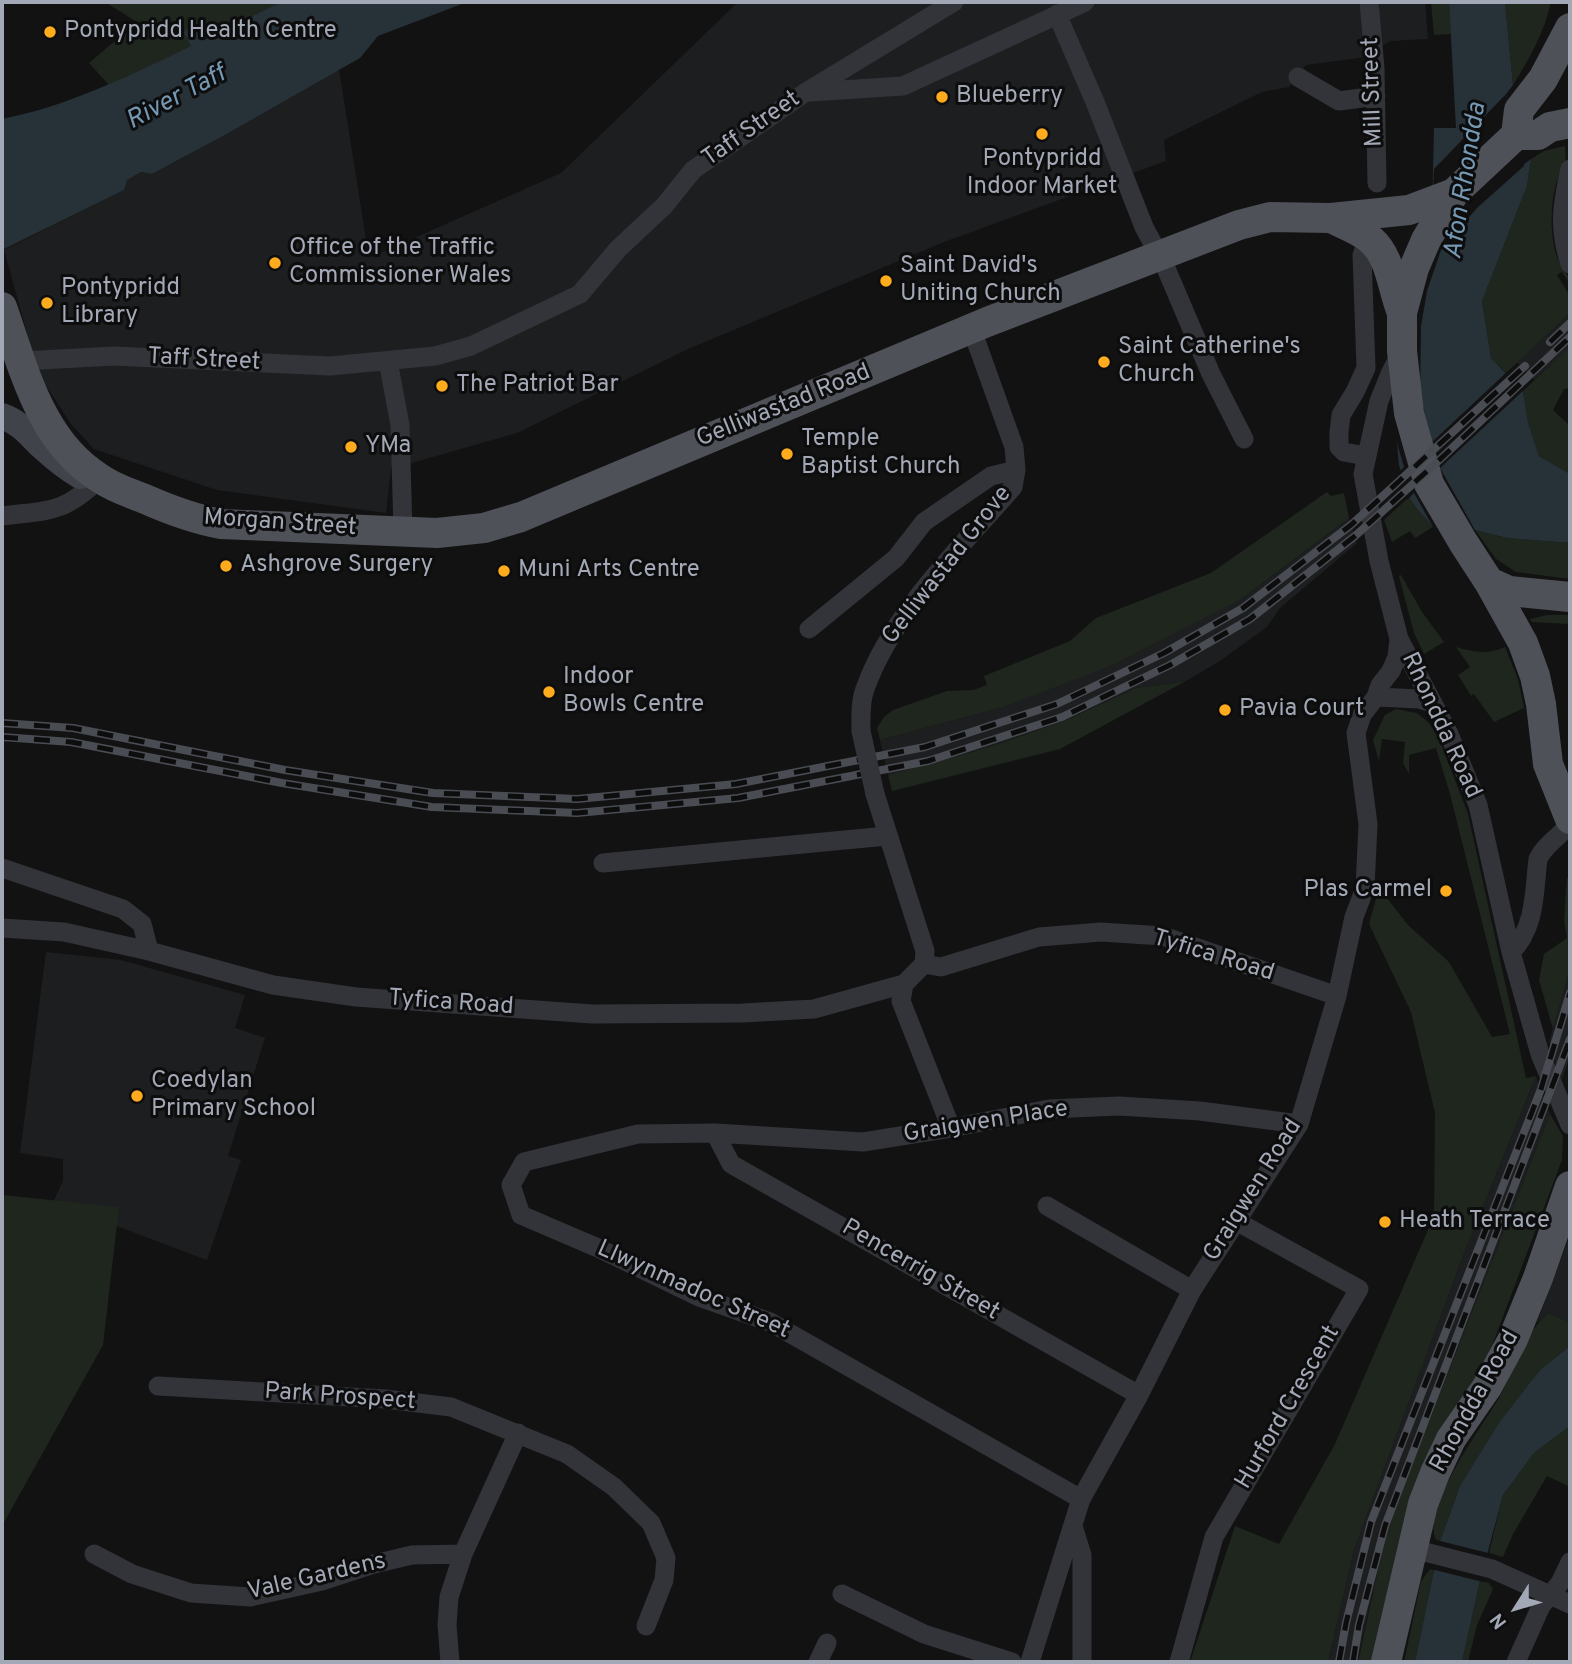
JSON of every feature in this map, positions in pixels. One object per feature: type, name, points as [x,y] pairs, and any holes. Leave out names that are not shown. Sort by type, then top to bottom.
[{"type":"main road","points":[[1516,135],[1519,110],[1543,79],[1570,28]]},
{"type":"main road","points":[[1570,123],[1550,127],[1538,135],[1516,135],[1443,198],[1399,303],[1396,363],[1429,484],[1518,634],[1541,704],[1548,764],[1570,820]]},
{"type":"main road","name":"Gelliwastad Road","points":[[403,531],[437,533],[484,528],[521,517],[971,330],[1239,225],[1269,217],[1331,218],[1409,210],[1443,198]]},
{"type":"main road","points":[[1331,218],[1373,241],[1384,259],[1399,303]]},
{"type":"main road","points":[[2,306],[11,363]]},
{"type":"main road","name":"Morgan Street","points":[[11,363],[31,391],[53,432],[99,479],[191,518],[221,524],[403,531]]},
{"type":"main road","points":[[2,416],[28,430],[39,445],[67,468],[81,477],[99,479]]},
{"type":"main road","points":[[1489,582],[1508,591],[1570,597]]},
{"type":"main road","name":"Rhondda Road","points":[[1386,1662],[1423,1552],[1423,1504],[1434,1473],[1451,1438],[1487,1387],[1513,1339],[1538,1278],[1570,1186]]},
{"type":"street","name":"Taff Street","points":[[11,363],[114,356],[330,366],[435,356],[471,346],[580,295],[618,249],[664,206],[693,170],[806,92],[954,2]]},
{"type":"street","points":[[806,92],[903,86],[1085,2]]},
{"type":"street","name":"Mill Street","points":[[1369,2],[1376,96],[1377,183]]},
{"type":"street","points":[[1057,14],[1144,227],[1210,374],[1244,439]]},
{"type":"street","points":[[1298,77],[1339,101],[1376,96]]},
{"type":"street","points":[[1569,180],[1561,218],[1564,245],[1570,264]]},
{"type":"street","points":[[1364,247],[1362,255],[1366,368],[1341,415],[1339,447],[1344,452],[1366,456]]},
{"type":"street","name":"Gelliwastad Grove","points":[[924,964],[925,951],[875,794],[861,731],[860,709],[864,690],[881,654],[907,612],[939,571],[1013,487],[1016,470],[1014,446],[971,330]]},
{"type":"street","points":[[388,361],[400,425],[403,531]]},
{"type":"street","name":"Rhondda Road","points":[[1396,363],[1379,401],[1363,474],[1379,561],[1399,639],[1454,745],[1478,804],[1511,952],[1540,1054],[1565,1103],[1570,1125]]},
{"type":"street","points":[[809,629],[896,558],[924,522],[992,476],[1016,470]]},
{"type":"street","points":[[2,516],[62,507],[77,500],[99,479]]},
{"type":"street","name":"Graigwen Road","points":[[1030,1662],[1081,1499],[1139,1395],[1192,1290],[1299,1124],[1337,996],[1354,917],[1366,888],[1368,824],[1356,733],[1362,715],[1376,697],[1397,657],[1399,639]]},
{"type":"street","points":[[1376,697],[1419,699],[1433,703]]},
{"type":"street","points":[[1511,952],[1520,943],[1530,924],[1538,859],[1542,849],[1560,836],[1570,820]]},
{"type":"street","points":[[603,863],[887,836]]},
{"type":"street","points":[[2,868],[123,909],[142,924],[149,951]]},
{"type":"street","name":"Tyfica Road","points":[[2,928],[64,932],[149,951],[273,985],[356,997],[592,1014],[743,1013],[814,1009],[904,984]]},
{"type":"street","name":"Tyfica Road","points":[[924,964],[941,967],[1039,937],[1101,932],[1163,936],[1337,996]]},
{"type":"street","points":[[924,964],[904,984],[901,1001],[951,1128]]},
{"type":"street","name":"Graigwen Place","points":[[715,1133],[863,1142],[1049,1109],[1119,1106],[1200,1111],[1299,1124]]},
{"type":"street","name":"Pencerrig Street","points":[[715,1133],[731,1164],[1139,1395]]},
{"type":"street","name":"Llwynmadoc Street","points":[[715,1133],[638,1134],[524,1162],[511,1185],[521,1215],[598,1248],[699,1297],[770,1322],[1081,1499]]},
{"type":"street","points":[[1047,1206],[1192,1290]]},
{"type":"street","name":"Hurford Crescent","points":[[1179,1662],[1214,1537],[1359,1289],[1236,1221]]},
{"type":"street","name":"Park Prospect","points":[[158,1386],[385,1399],[451,1407],[567,1454],[614,1487],[651,1523],[666,1558],[664,1580],[646,1626]]},
{"type":"street","points":[[450,1662],[447,1625],[449,1597],[463,1554],[517,1433]]},
{"type":"street","points":[[1073,1526],[1082,1555],[1082,1662]]},
{"type":"street","points":[[1423,1552],[1492,1569],[1570,1604]]},
{"type":"street","name":"Vale Gardens","points":[[94,1554],[132,1574],[191,1593],[250,1597],[322,1581],[412,1555],[463,1554]]},
{"type":"street","points":[[1516,1662],[1541,1605],[1560,1583],[1570,1562]]},
{"type":"street","points":[[842,1594],[924,1634],[1012,1662]]},
{"type":"street","points":[[818,1662],[827,1643]]},
{"type":"shaded area","points":[[105,2],[281,2],[202,42],[191,26],[192,46],[109,85],[89,63],[137,22]]},
{"type":"shaded area","points":[[738,2],[1425,2],[1428,39],[1390,41],[1366,57],[1306,65],[1289,87],[1262,92],[1164,140],[1166,161],[944,242],[688,349],[517,433],[391,469],[386,513],[217,490],[94,449],[71,424],[45,384],[31,347],[4,250],[123,190],[126,180],[141,172],[152,174],[339,69],[369,258],[561,173]]},
{"type":"shaded area","points":[[1431,2],[1449,2],[1451,34],[1434,35]]},
{"type":"shaded area","points":[[1505,2],[1551,2],[1536,45],[1513,85]]},
{"type":"shaded area","points":[[1565,146],[1566,164],[1554,193],[1552,229],[1556,254],[1570,279],[1570,284],[1562,272],[1557,275],[1570,296],[1570,313],[1506,373],[1491,358],[1482,301],[1527,186],[1531,159],[1544,151]]},
{"type":"shaded area","points":[[1570,313],[1570,348],[1534,380],[1517,362]]},
{"type":"shaded area","points":[[1570,347],[1570,388],[1564,389],[1553,410],[1570,426],[1570,474],[1539,456],[1528,422],[1523,391]]},
{"type":"shaded area","points":[[1327,492],[1331,496],[1344,493],[1349,518],[1240,600],[1112,665],[1004,707],[880,740],[877,728],[893,710],[947,691],[973,690],[987,685],[984,676],[1070,641],[1096,618],[1211,573]]},
{"type":"shaded area","points":[[1409,497],[1433,527],[1415,538],[1410,531],[1392,542],[1384,520]]},
{"type":"shaded area","points":[[1349,518],[1357,543],[1279,609],[1267,627],[1220,661],[1186,681],[1136,688],[1069,719],[993,746],[888,775],[880,740],[1004,707],[1240,600]]},
{"type":"shaded area","points":[[1475,530],[1507,538],[1570,543],[1570,579],[1516,572],[1496,559]]},
{"type":"shaded area","points":[[1401,575],[1422,612],[1444,642],[1424,654],[1414,633],[1399,576]]},
{"type":"shaded area","points":[[1547,615],[1570,615],[1570,624],[1532,622],[1530,619]]},
{"type":"shaded area","points":[[1456,647],[1480,652],[1505,647],[1518,679],[1524,708],[1494,722],[1474,694],[1471,696],[1458,675],[1470,667]]},
{"type":"shaded area","points":[[1186,681],[1060,749],[892,791],[888,775],[993,746],[1069,719],[1136,688]]},
{"type":"shaded area","points":[[1396,709],[1417,713],[1429,723],[1438,736],[1468,814],[1526,1078],[1536,1076],[1463,1256],[1354,1550],[1328,1662],[1190,1662],[1235,1526],[1279,1544],[1335,1444],[1434,1216],[1435,1113],[1411,1012],[1369,924],[1379,888],[1408,925],[1449,962],[1492,1037],[1510,1034],[1436,748],[1409,755],[1409,774],[1403,763],[1405,742],[1382,739],[1379,761],[1373,740],[1385,715]]},
{"type":"shaded area","points":[[1567,877],[1570,883],[1570,968],[1553,1029],[1539,980],[1544,954],[1567,938],[1564,920]]},
{"type":"shaded area","name":"Coedylan Primary School","points":[[46,952],[121,960],[245,995],[235,1028],[265,1038],[228,1156],[241,1160],[207,1260],[53,1202],[63,1181],[63,1159],[20,1153]]},
{"type":"shaded area","points":[[1570,968],[1570,1056],[1561,1082],[1549,1042]]},
{"type":"shaded area","points":[[1536,1076],[1550,1114],[1387,1528],[1357,1662],[1328,1662],[1354,1550],[1463,1256]]},
{"type":"shaded area","points":[[1550,1114],[1563,1136],[1562,1160],[1373,1662],[1358,1662],[1387,1528]]},
{"type":"shaded area","points":[[2,1195],[119,1207],[103,1345],[2,1526]]},
{"type":"shaded area","points":[[1570,1235],[1570,1322],[1548,1313],[1537,1323]]},
{"type":"shaded area","points":[[1548,1313],[1570,1322],[1570,1346],[1540,1370],[1460,1486],[1440,1541],[1436,1540],[1434,1526],[1437,1508],[1445,1488],[1500,1396],[1527,1341]]},
{"type":"shaded area","points":[[1570,1426],[1570,1487],[1547,1476],[1513,1534],[1503,1557],[1489,1553],[1503,1495],[1534,1453]]},
{"type":"shaded area","points":[[1430,1569],[1434,1570],[1415,1662],[1404,1662],[1421,1581]]},
{"type":"shaded area","points":[[1480,1581],[1489,1583],[1493,1589],[1477,1625],[1468,1662],[1462,1662]]},
{"type":"water","name":"River Taff","points":[[281,2],[467,2],[378,36],[360,58],[225,135],[152,174],[141,172],[127,180],[124,190],[2,250],[2,119],[75,98],[191,46],[184,32],[191,25],[202,41]]},
{"type":"water","name":"Afon Rhondda","points":[[1449,2],[1505,2],[1513,85],[1506,94],[1523,165],[1531,159],[1527,186],[1482,301],[1491,358],[1523,391],[1528,422],[1539,456],[1570,474],[1570,543],[1507,538],[1475,530],[1433,527],[1409,497],[1399,465],[1390,374],[1432,211],[1434,128],[1456,128]]},
{"type":"water","points":[[1570,1346],[1570,1426],[1534,1453],[1503,1495],[1462,1662],[1415,1662],[1440,1541],[1460,1486],[1499,1423],[1540,1370]]},
{"type":"pier","points":[[1506,94],[1524,166],[1477,208],[1441,250],[1427,291],[1421,326],[1420,394],[1432,442],[1508,371],[1525,389],[1440,468],[1475,530],[1433,527],[1414,493],[1407,500],[1398,473],[1404,467],[1396,440],[1390,374],[1432,211],[1434,169]]},
{"type":"pier","points":[[1436,1540],[1492,1554],[1483,1582],[1431,1569]]},
{"type":"railway","points":[[1550,342],[1570,323]]},
{"type":"railway","points":[[2,737],[71,742],[282,783],[432,807],[577,813],[738,798],[928,761],[1062,717],[1170,665],[1250,619],[1355,536],[1570,337]]},
{"type":"railway","points":[[2,723],[73,728],[285,770],[433,793],[577,799],[736,784],[925,747],[1057,704],[1164,653],[1243,608],[1351,525],[1525,366]]},
{"type":"railway","points":[[1339,1662],[1371,1522],[1541,1089],[1570,993]]},
{"type":"railway","points":[[1353,1662],[1359,1625],[1385,1526],[1570,1039]]},
{"type":"place","name":"Pontypridd Health Centre","points":[[50,32]]},
{"type":"place","name":"Blueberry","points":[[942,97]]},
{"type":"place","name":"Pontypridd Indoor Market","points":[[1042,134]]},
{"type":"place","name":"Office of the Traffic Commissioner Wales","points":[[275,263]]},
{"type":"place","name":"Saint David's Uniting Church","points":[[886,281]]},
{"type":"place","name":"Pontypridd Library","points":[[47,303]]},
{"type":"place","name":"Saint Catherine's Church","points":[[1104,362]]},
{"type":"place","name":"The Patriot Bar","points":[[442,386]]},
{"type":"place","name":"YMa","points":[[351,447]]},
{"type":"place","name":"Temple Baptist Church","points":[[787,454]]},
{"type":"place","name":"Ashgrove Surgery","points":[[226,566]]},
{"type":"place","name":"Muni Arts Centre","points":[[504,571]]},
{"type":"place","name":"Indoor Bowls Centre","points":[[549,692]]},
{"type":"place","name":"Pavia Court","points":[[1225,710]]},
{"type":"place","name":"Plas Carmel","points":[[1446,891]]},
{"type":"place","name":"Coedylan Primary School","points":[[137,1096]]},
{"type":"place","name":"Heath Terrace","points":[[1385,1222]]}]
